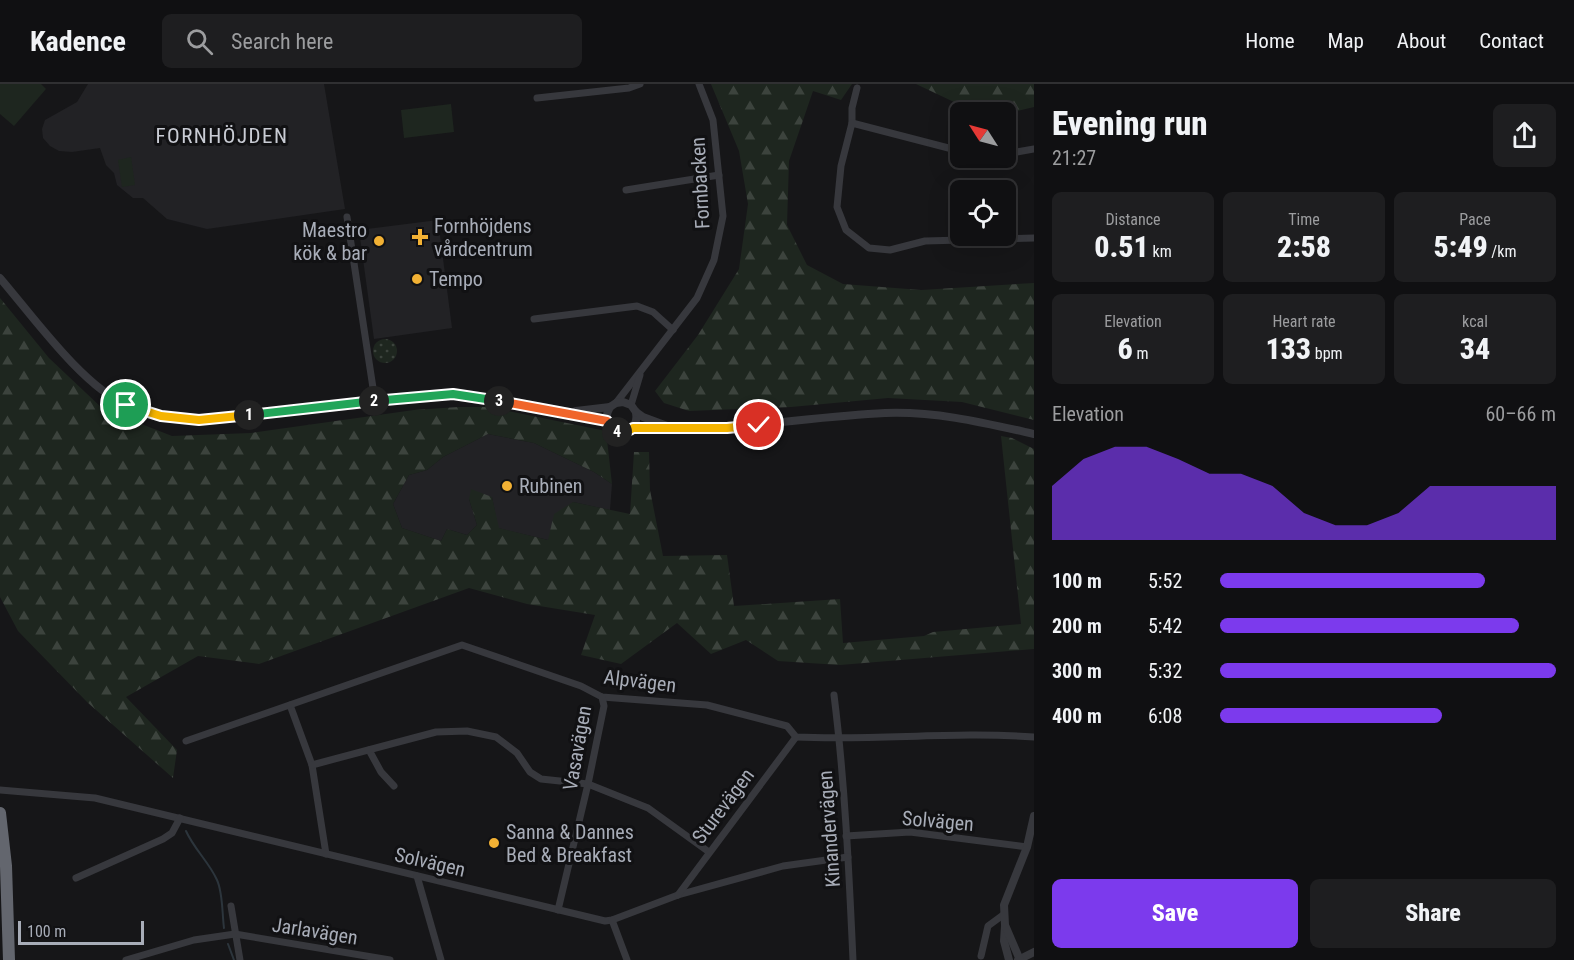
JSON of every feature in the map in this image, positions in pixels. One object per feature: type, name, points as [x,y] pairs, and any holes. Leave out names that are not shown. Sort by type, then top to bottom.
[{"type":"highway","points":[[0,813],[6,866],[9,960]]},
{"type":"street","points":[[537,98],[620,89],[640,84]]},
{"type":"street","name":"Fornbacken","points":[[613,405],[697,298],[714,260],[723,216],[713,120],[699,84]]},
{"type":"street","points":[[857,88],[852,108],[852,123],[841,166],[837,207],[846,230],[869,248],[891,250],[925,241],[1034,238]]},
{"type":"street","points":[[852,123],[950,148]]},
{"type":"street","points":[[1016,152],[1034,149]]},
{"type":"street","points":[[626,190],[719,175]]},
{"type":"street","points":[[347,217],[375,401]]},
{"type":"street","points":[[0,279],[72,362],[96,385],[126,405],[161,416],[199,420],[453,394],[607,421],[612,429],[620,433],[633,428],[637,422],[634,409]]},
{"type":"street","points":[[534,320],[637,306],[653,312],[674,330]]},
{"type":"street","name":"Fornbacken","points":[[634,409],[643,367]]},
{"type":"street","points":[[566,412],[623,402],[651,420],[676,429]]},
{"type":"street","points":[[607,421],[613,405]]},
{"type":"street","points":[[633,428],[727,428],[886,413],[956,417],[1034,434]]},
{"type":"street","name":"Alpvägen","points":[[186,741],[462,645],[580,686],[602,697],[706,705],[787,726],[796,737],[839,739],[924,735],[1034,737]]},
{"type":"street","name":"Kinandervägen","points":[[834,695],[848,857],[853,960]]},
{"type":"street","name":"Vasavägen","points":[[558,910],[588,784],[604,706],[602,697]]},
{"type":"street","points":[[290,705],[312,765],[326,854]]},
{"type":"street","points":[[312,765],[436,732],[467,730],[496,737],[517,753],[530,772],[542,779],[588,784],[648,808],[709,852]]},
{"type":"street","name":"Sturevägen","points":[[678,895],[796,737]]},
{"type":"street","points":[[369,750],[381,772],[394,786]]},
{"type":"street","name":"Solvägen","points":[[0,790],[95,798],[605,921],[678,895],[783,866],[848,857]]},
{"type":"street","points":[[1034,816],[1027,847],[1006,896],[1003,915],[1019,960],[1034,952]]},
{"type":"street","points":[[76,878],[163,839],[172,833],[180,818]]},
{"type":"street","name":"Solvägen","points":[[846,836],[910,832],[1027,847]]},
{"type":"street","points":[[417,876],[441,960]]},
{"type":"street","points":[[231,906],[240,960]]},
{"type":"street","points":[[981,956],[988,926],[1003,915]]},
{"type":"street","points":[[612,920],[627,960]]},
{"type":"street","points":[[1005,925],[1004,941],[1009,960]]},
{"type":"street","name":"Jarlavägen","points":[[126,960],[194,940],[235,934],[390,960]]},
{"type":"shaded area","points":[[88,84],[324,84],[345,209],[207,229],[167,219],[143,198],[133,198],[117,185],[114,173],[106,165],[100,148],[72,152],[59,151],[43,138],[42,129],[45,120],[77,102]]},
{"type":"shaded area","points":[[438,220],[452,328],[374,339],[359,230]]},
{"type":"shaded area","name":"Rubinen","points":[[488,434],[534,443],[594,472],[612,484],[610,510],[573,502],[548,540],[498,528],[492,497],[469,499],[477,525],[467,535],[447,529],[441,541],[402,528],[393,504],[409,475],[427,470],[443,457]]},
{"type":"green space","points":[[0,84],[41,84],[46,89],[14,126],[0,114]]},
{"type":"green space","points":[[711,84],[852,84],[841,100],[813,91],[789,161],[787,225],[807,265],[843,284],[921,290],[1034,283],[1034,420],[962,402],[888,398],[791,407],[689,411],[664,403],[655,391],[698,335],[739,269],[748,204],[739,151]]},
{"type":"green space","points":[[916,84],[1034,84],[1034,107],[1016,111],[1016,102],[954,102]]},
{"type":"green space","points":[[451,104],[454,132],[404,138],[401,110]]},
{"type":"green space","points":[[131,157],[135,185],[122,187],[118,160]]},
{"type":"green space","points":[[0,298],[49,358],[103,409],[172,436],[251,433],[414,410],[458,407],[488,407],[606,431],[612,484],[594,472],[534,443],[488,434],[443,457],[427,470],[409,475],[393,504],[402,528],[441,541],[447,529],[467,535],[477,525],[469,499],[471,489],[492,497],[499,528],[548,540],[554,514],[573,502],[630,514],[634,452],[649,452],[650,490],[663,556],[727,555],[734,606],[840,599],[843,643],[1021,624],[1001,436],[1012,438],[1034,449],[1034,649],[840,665],[778,661],[746,640],[711,654],[677,623],[621,664],[581,655],[595,615],[527,604],[469,588],[259,664],[198,656],[126,697],[177,750],[173,778],[87,702],[18,631],[0,597]]},
{"type":"green space","points":[[385,339],[393,343],[397,351],[393,359],[385,363],[377,359],[373,351],[377,343]]},
{"type":"waterway","points":[[186,831],[219,885],[224,928]]},
{"type":"waterway","points":[[228,944],[234,960]]},
{"type":"place","name":"Fornhöjdens vårdcentrum","points":[[420,237]]},
{"type":"place","name":"Maestro kök & bar","points":[[379,241]]},
{"type":"place","name":"Tempo","points":[[417,279]]},
{"type":"place","name":"Rubinen","points":[[507,486]]},
{"type":"place","name":"Sanna & Dannes Bed & Breakfast","points":[[494,843]]},
{"type":"district","name":"FORNHÖJDEN","points":[[222,136]]},
{"type":"route","points":[[126,405],[161,416],[199,420],[453,394],[595,418],[607,421],[608,426],[620,433],[633,428],[727,428],[759,425]]}]
